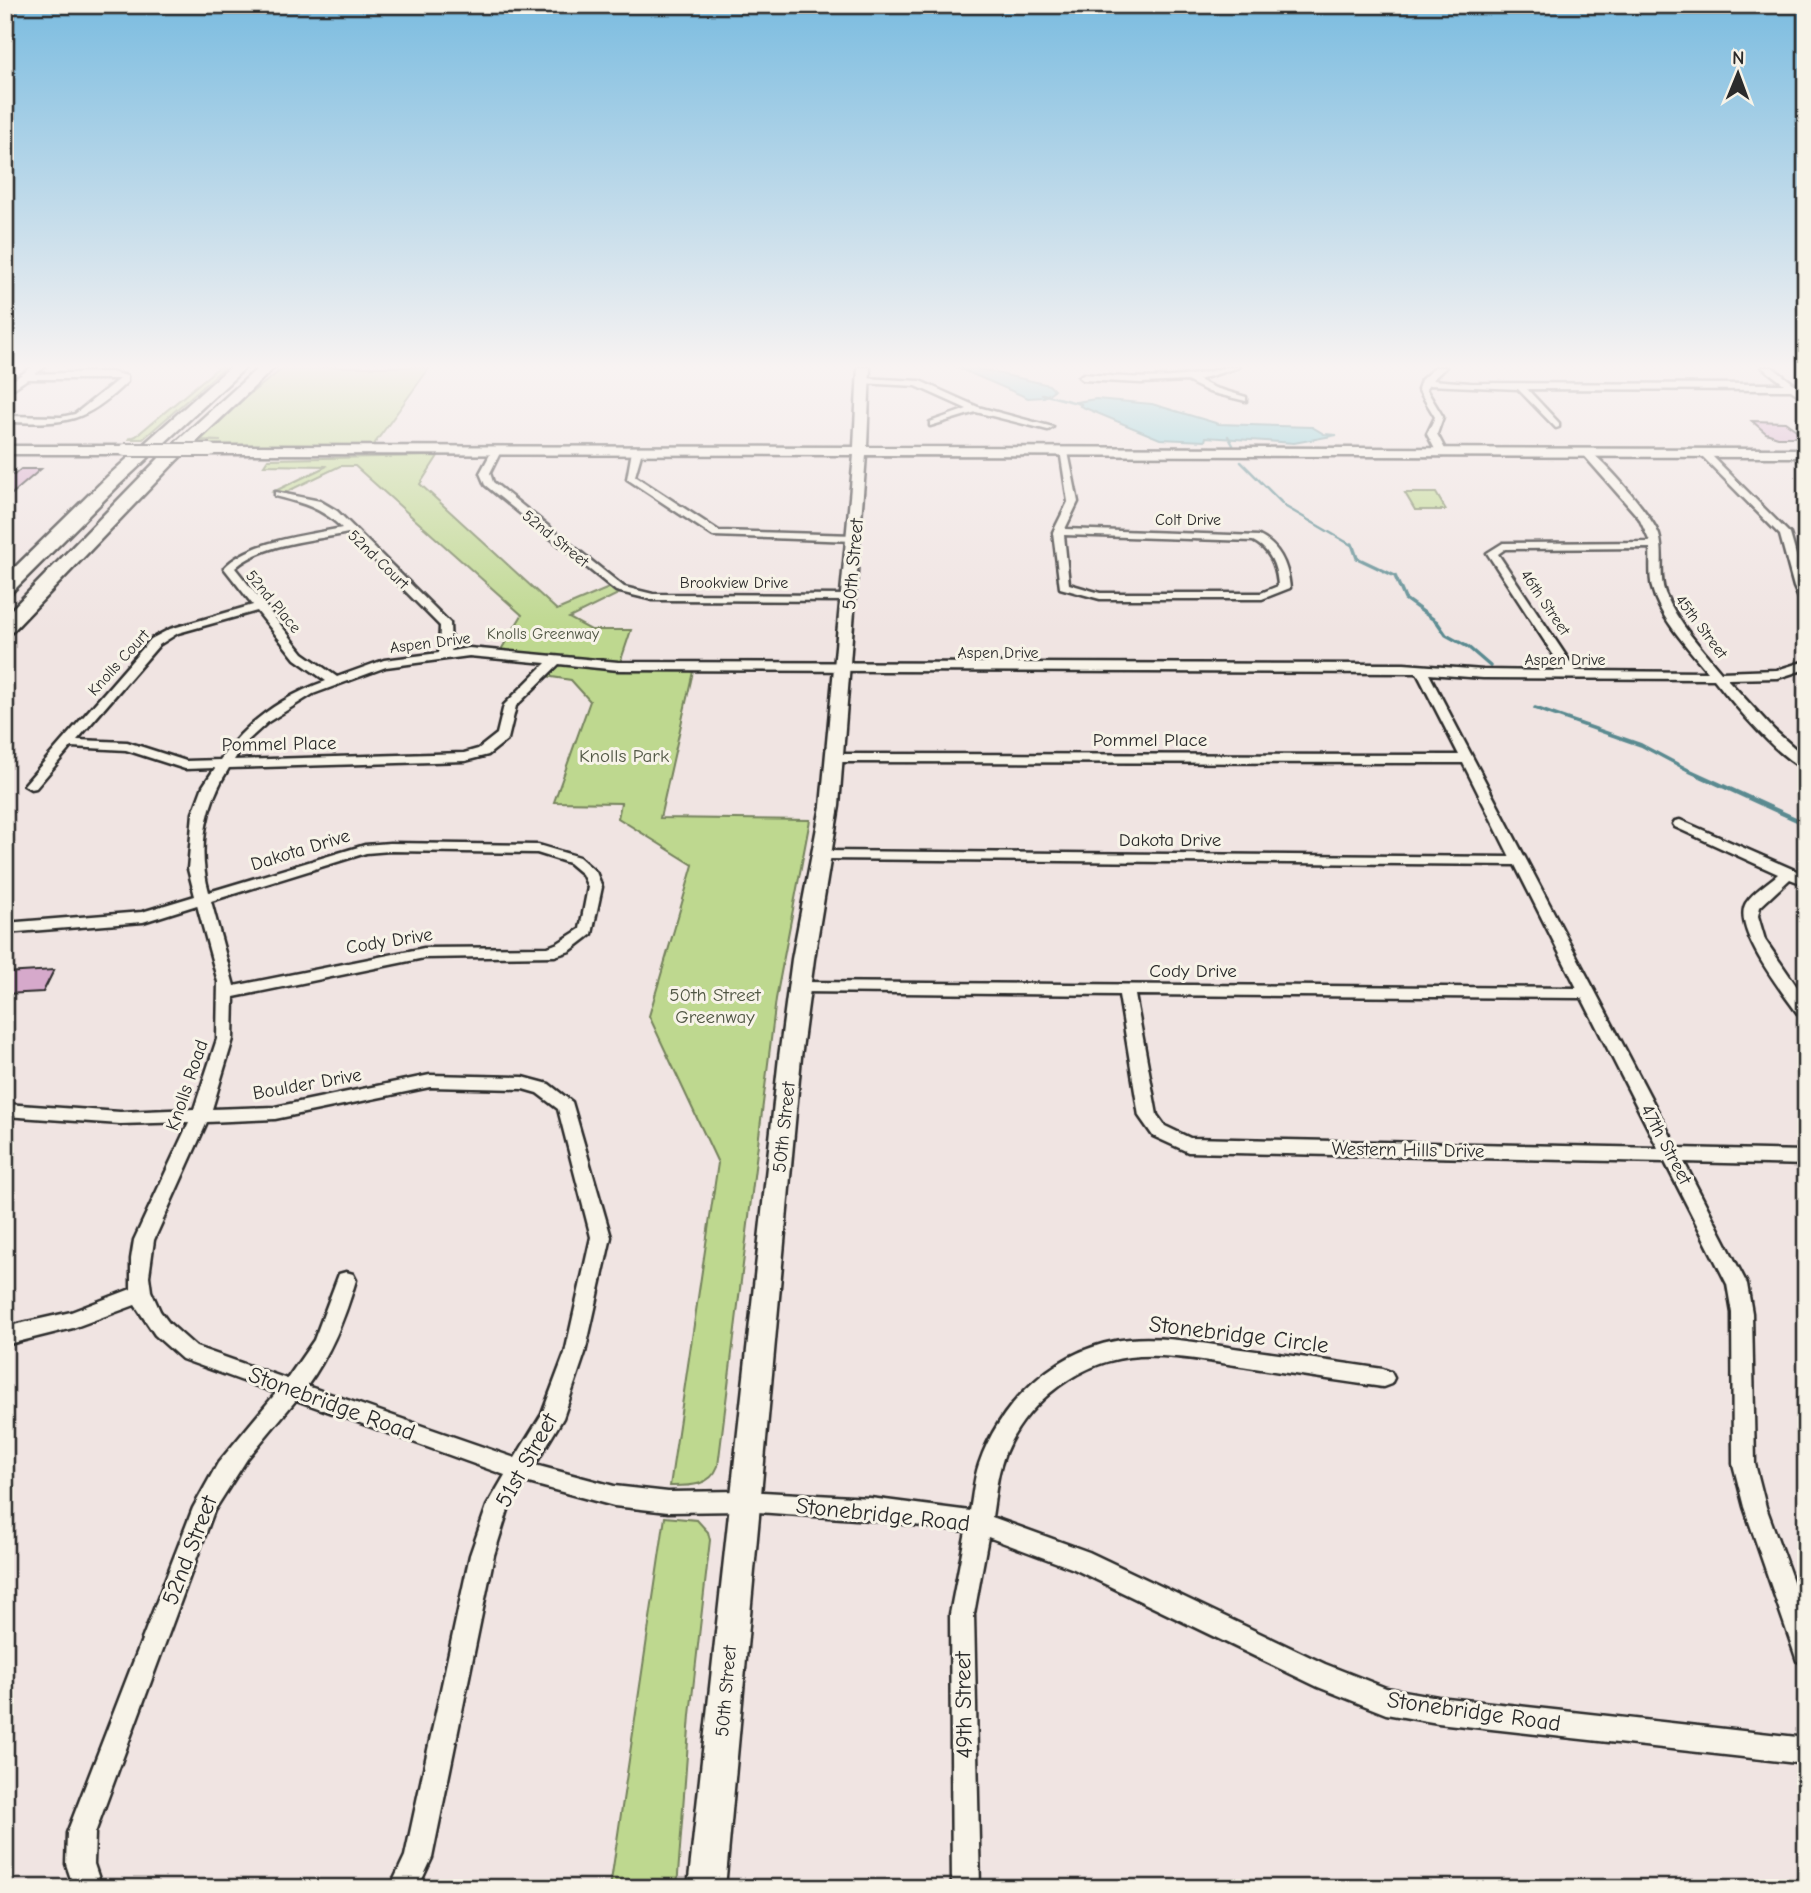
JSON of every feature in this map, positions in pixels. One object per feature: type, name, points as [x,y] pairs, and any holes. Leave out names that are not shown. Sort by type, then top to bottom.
[{"type":"highway","points":[[5,588],[141,455]]},
{"type":"highway","points":[[5,628],[174,455]]},
{"type":"main road","name":"50th Street","points":[[706,1888],[743,1501],[799,988],[822,855],[834,758],[855,537],[860,455]]},
{"type":"street","name":"52nd Street","points":[[494,455],[485,473],[488,483],[620,589]]},
{"type":"street","points":[[636,455],[630,477],[706,529],[736,537],[855,537]]},
{"type":"street","points":[[1058,532],[1073,502],[1064,455]]},
{"type":"street","name":"45th Street","points":[[1589,455],[1644,517],[1654,534],[1656,579],[1664,603],[1720,676],[1771,736],[1806,765]]},
{"type":"street","points":[[1706,455],[1785,534],[1791,546],[1800,594],[1806,603]]},
{"type":"street","name":"52nd Court","points":[[279,494],[326,508],[349,530],[446,625],[445,653]]},
{"type":"street","name":"52nd Place","points":[[333,680],[299,656],[230,573],[229,568],[233,562],[251,554],[349,530]]},
{"type":"street","name":"Colt Drive","points":[[1058,532],[1255,538],[1272,548],[1284,578],[1284,588],[1262,596],[1100,596],[1065,586],[1058,532]]},
{"type":"street","name":"46th Street","points":[[1573,675],[1492,553],[1495,548],[1512,545],[1656,545]]},
{"type":"street","name":"Brookview Drive","points":[[620,589],[653,597],[849,598]]},
{"type":"street","name":"Knolls Court","points":[[31,785],[155,642],[166,634],[258,607]]},
{"type":"street","name":"Aspen Drive","points":[[224,764],[240,740],[263,719],[296,697],[333,680],[384,664],[445,653],[499,653],[554,662],[618,666],[1421,669],[1483,674],[1573,675],[1778,674],[1806,665]]},
{"type":"street","name":"Pommel Place","points":[[68,743],[127,746],[185,765],[465,757],[493,747],[503,736],[510,705],[515,697],[554,662]]},
{"type":"street","name":"47th Street","points":[[1421,669],[1737,1284],[1742,1313],[1744,1464],[1755,1507],[1806,1652]]},
{"type":"street","name":"Pommel Place","points":[[834,758],[1466,759]]},
{"type":"street","name":"Knolls Road","points":[[141,1294],[139,1260],[144,1240],[201,1116],[225,1039],[227,993],[211,920],[195,869],[196,834],[207,795],[224,764]]},
{"type":"street","points":[[1680,824],[1806,881]]},
{"type":"street","name":"Dakota Drive","points":[[5,928],[143,917],[365,849],[390,847],[546,850],[574,860],[589,872],[596,887],[591,924]]},
{"type":"street","name":"Dakota Drive","points":[[822,855],[1518,861]]},
{"type":"street","points":[[1788,873],[1753,905],[1751,928],[1806,1013]]},
{"type":"street","name":"Cody Drive","points":[[227,993],[424,953],[549,952],[578,940],[591,924]]},
{"type":"street","name":"Cody Drive","points":[[799,988],[1587,993]]},
{"type":"street","name":"Western Hills Drive","points":[[1126,990],[1148,1116],[1159,1130],[1188,1144],[1806,1158]]},
{"type":"street","name":"Boulder Drive","points":[[5,1110],[120,1118],[275,1114],[430,1081],[523,1083],[554,1094],[566,1105]]},
{"type":"street","name":"51st Street","points":[[404,1888],[418,1858],[482,1555],[498,1506],[552,1418],[575,1353],[599,1252],[601,1237],[566,1105]]},
{"type":"street","name":"52nd Street","points":[[88,1888],[80,1864],[81,1833],[215,1484],[311,1364],[334,1321],[346,1280]]},
{"type":"street","points":[[7,1339],[73,1320],[141,1294]]},
{"type":"street","name":"Stonebridge Road","points":[[141,1294],[155,1323],[189,1353],[520,1471],[614,1496],[667,1502],[743,1501],[951,1517],[978,1523],[1081,1560],[1318,1674],[1386,1701],[1438,1710],[1806,1751]]},
{"type":"street","name":"Stonebridge Circle","points":[[978,1523],[990,1464],[1008,1426],[1034,1394],[1068,1368],[1098,1355],[1130,1348],[1164,1347],[1383,1378]]},
{"type":"street","name":"49th Street","points":[[966,1888],[962,1614],[978,1523]]},
{"type":"green space","name":"50th Street Greenway","points":[[438,456],[420,484],[557,610],[616,585],[624,591],[569,618],[591,630],[631,630],[619,666],[694,667],[660,818],[810,820],[776,999],[718,1466],[710,1478],[698,1484],[670,1486],[718,1163],[649,1016],[693,865],[618,818],[621,803],[554,802],[590,701],[571,680],[539,675],[553,663],[499,653],[522,615],[355,466],[340,466],[282,494],[273,492],[327,466],[264,465],[268,459]]},
{"type":"green space","points":[[1405,493],[1436,493],[1446,510],[1415,510]]},
{"type":"green space","points":[[665,1517],[697,1520],[708,1532],[710,1540],[690,1715],[677,1888],[610,1888]]},
{"type":"building","points":[[21,469],[41,469],[12,494],[5,494],[5,475],[14,475]]},
{"type":"building","points":[[54,970],[43,992],[5,994],[5,973]]},
{"type":"waterway","points":[[1241,462],[1286,507],[1353,546]]},
{"type":"waterway","points":[[1353,546],[1357,558],[1395,576],[1405,599],[1437,622],[1446,635],[1468,647],[1490,666]]},
{"type":"waterway","points":[[1535,708],[1641,745],[1692,772]]},
{"type":"waterway","points":[[1692,772],[1806,824]]},
{"type":"park label","name":"Knolls Greenway","points":[[543,633]]},
{"type":"park label","name":"Knolls Park","points":[[624,755]]}]
